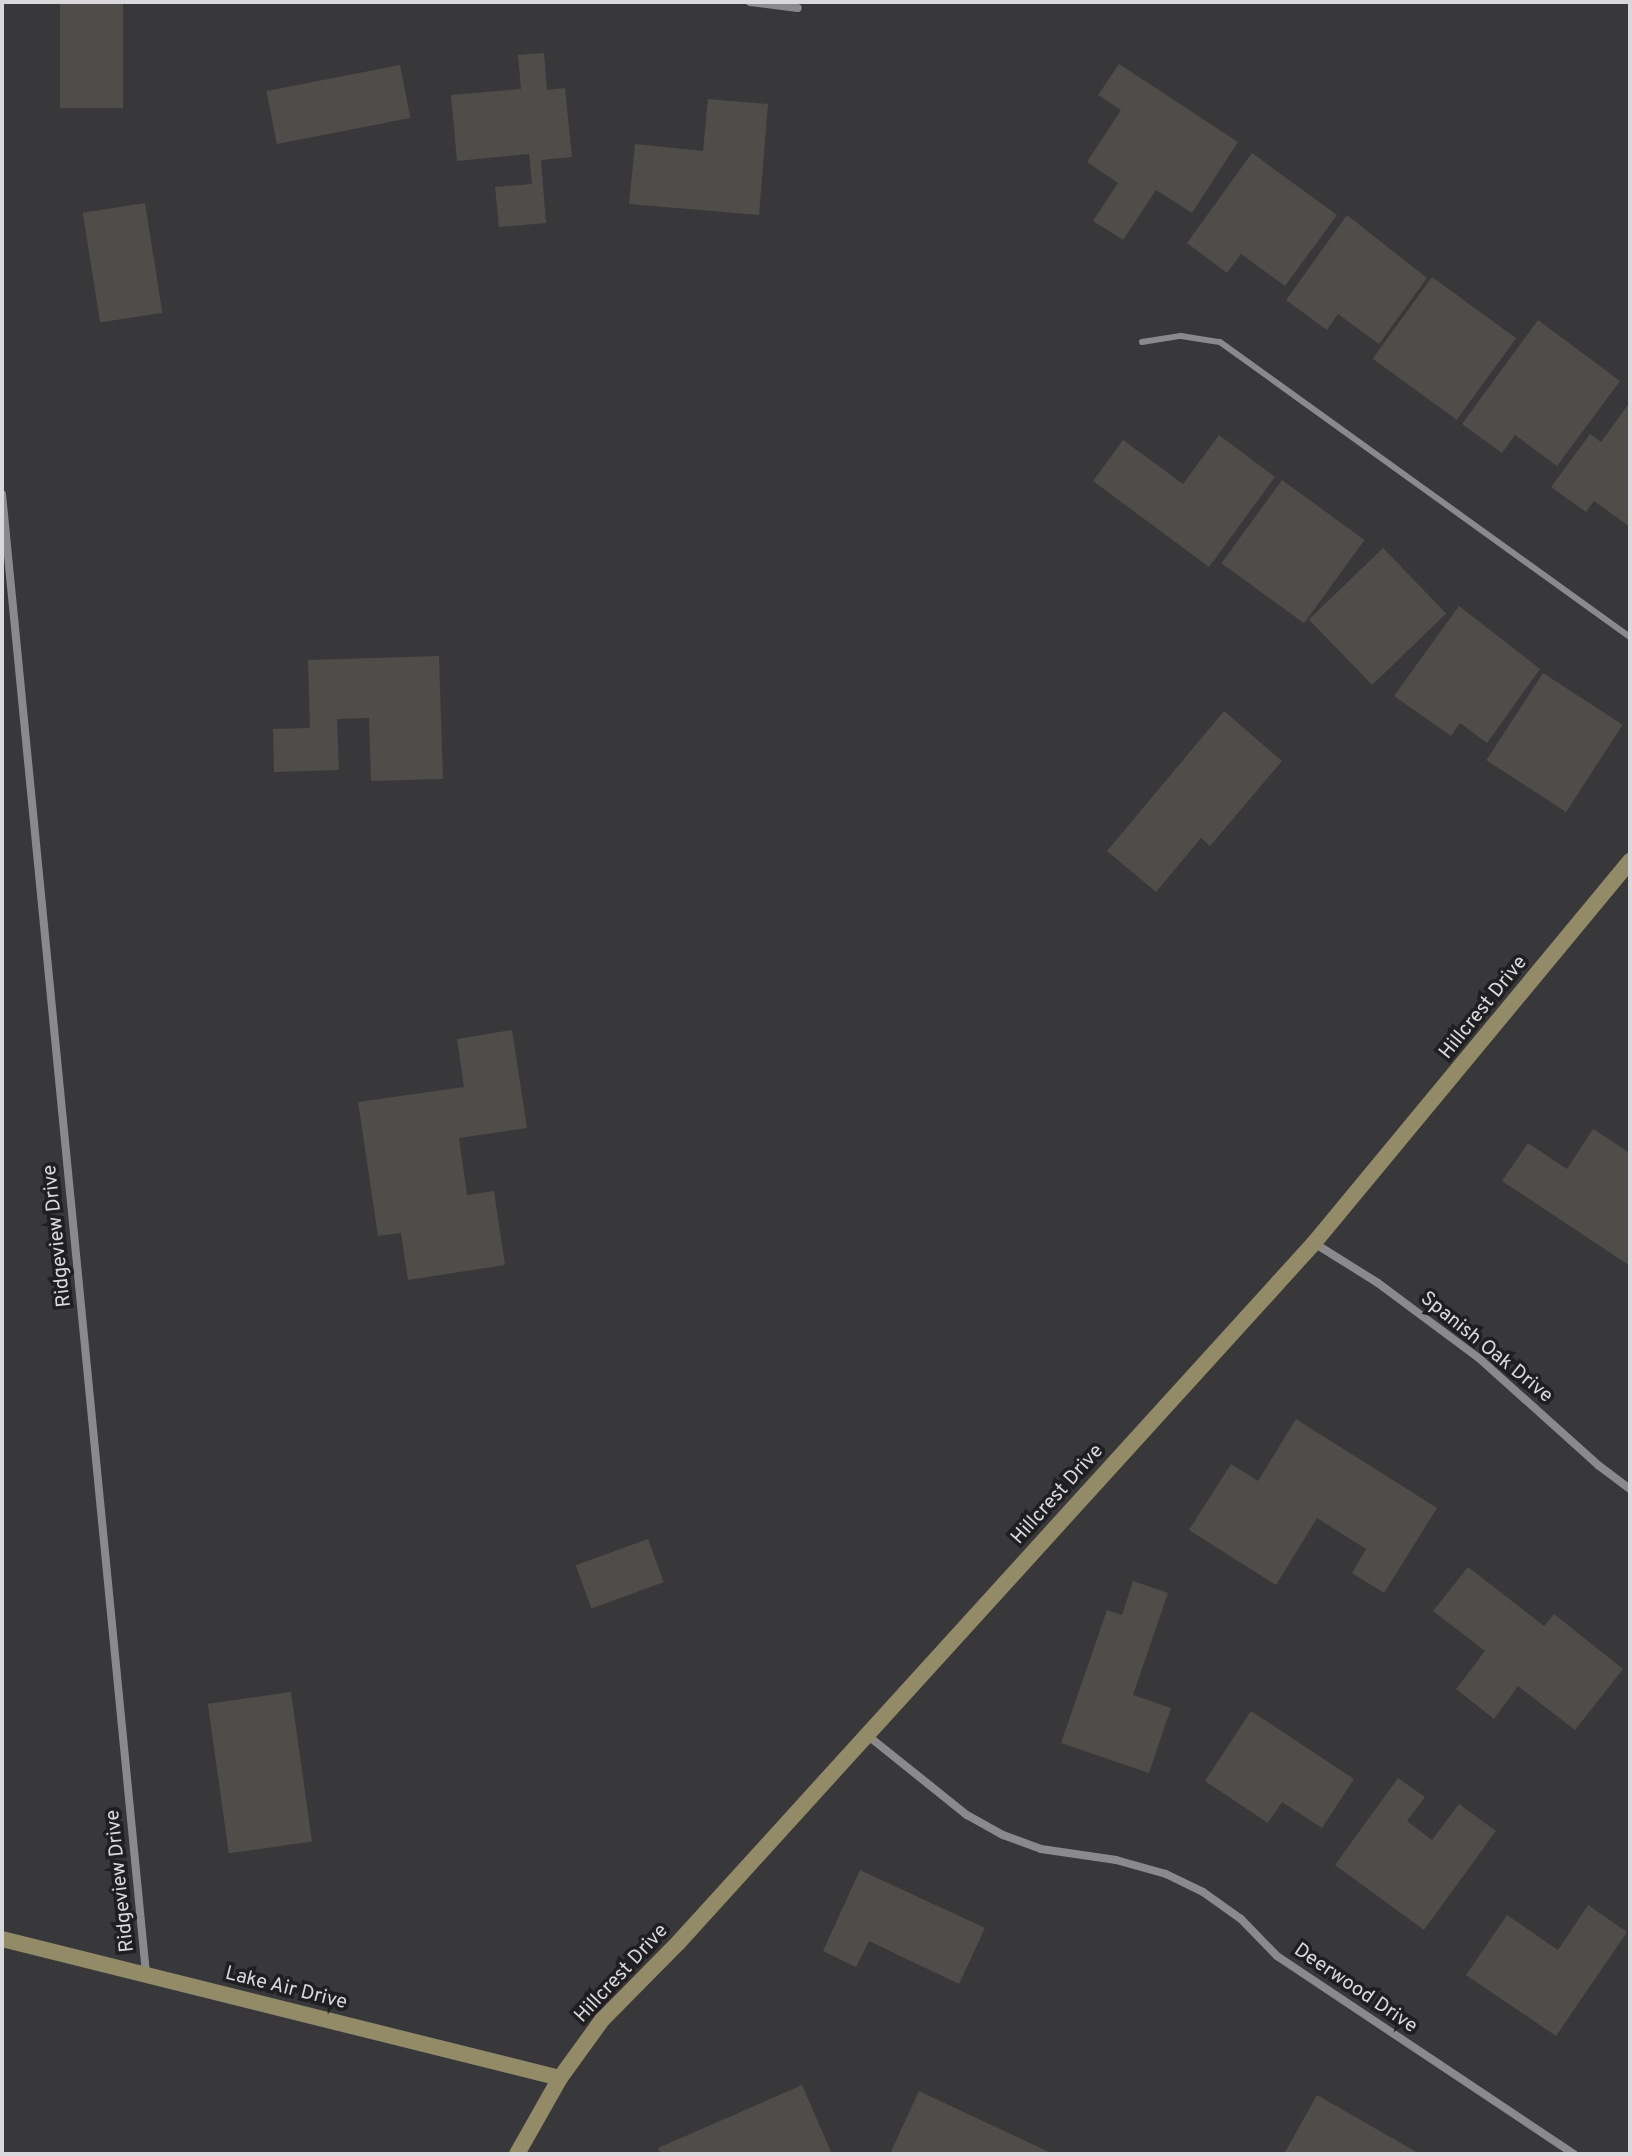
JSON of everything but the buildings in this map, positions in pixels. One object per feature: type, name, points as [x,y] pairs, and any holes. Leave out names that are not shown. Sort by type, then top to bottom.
[{"type":"main road","name":"Hillcrest Drive","points":[[517,2154],[560,2078],[602,2020],[1314,1243],[1630,861]]},
{"type":"main road","name":"Lake Air Drive","points":[[2,1939],[560,2078]]},
{"type":"street","points":[[750,2],[798,8]]},
{"type":"street","name":"Ridgeview Drive","points":[[2,494],[146,1975]]},
{"type":"street","name":"Spanish Oak Drive","points":[[1314,1243],[1378,1283],[1480,1359],[1598,1465],[1630,1489]]},
{"type":"street","name":"Deerwood Drive","points":[[866,1734],[967,1815],[1003,1835],[1041,1849],[1116,1860],[1166,1874],[1203,1892],[1241,1919],[1277,1956],[1574,2154]]},
{"type":"lane","points":[[1142,342],[1181,336],[1220,342],[1630,637]]}]
